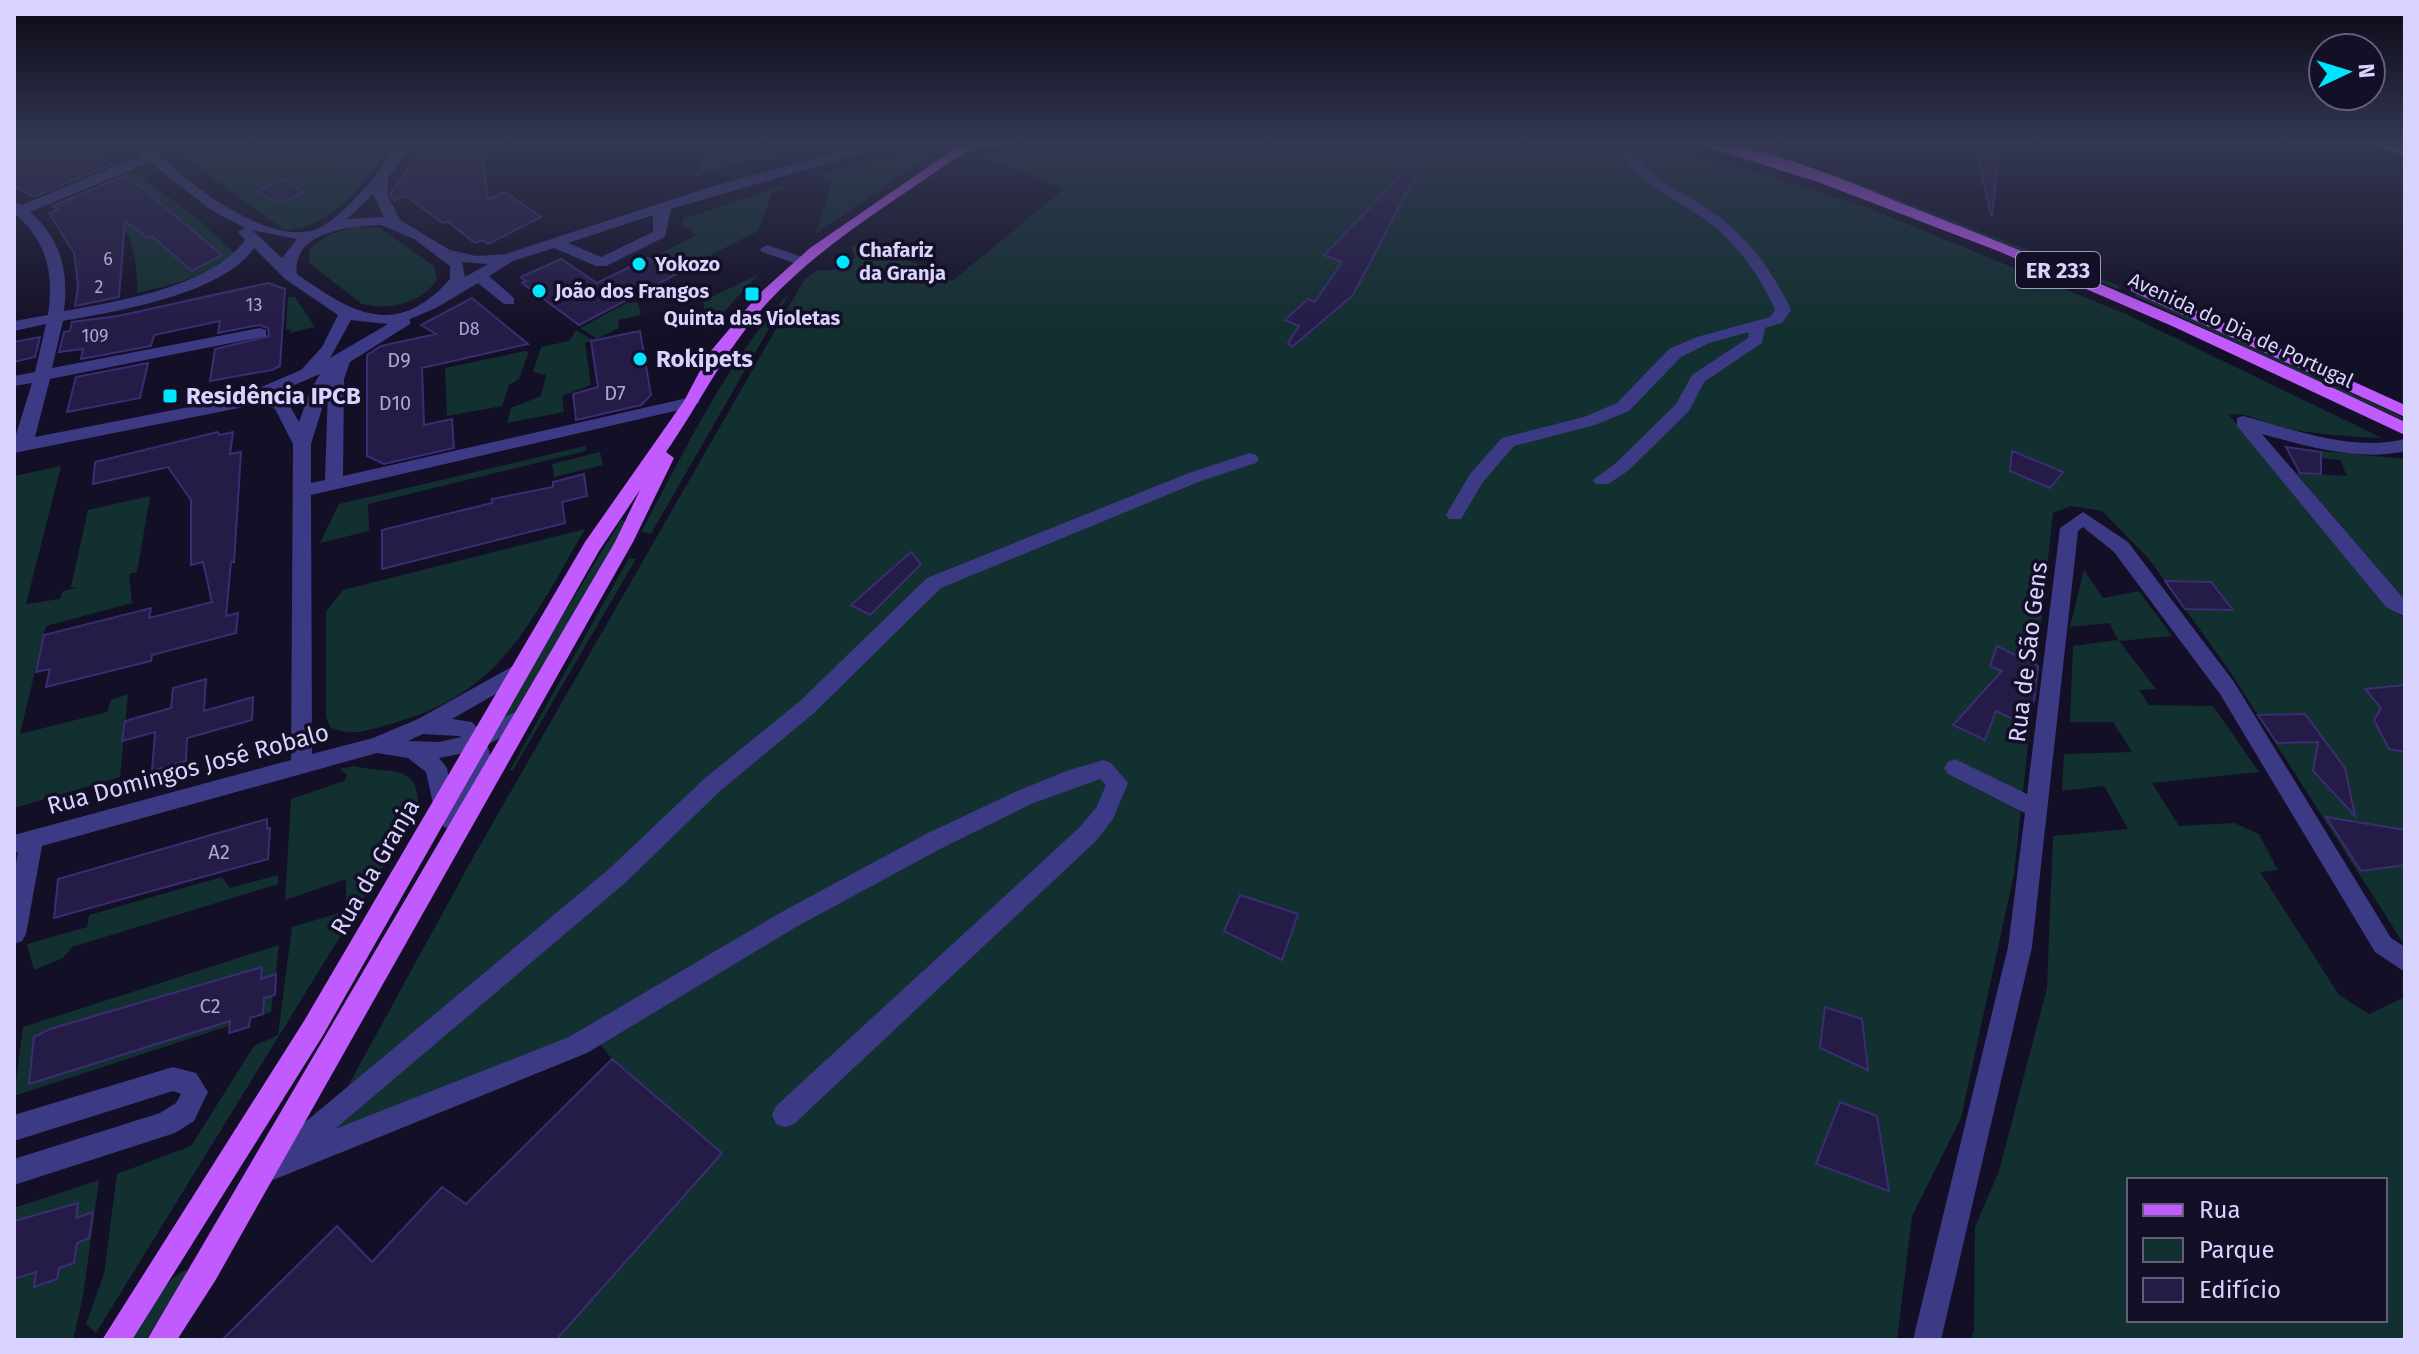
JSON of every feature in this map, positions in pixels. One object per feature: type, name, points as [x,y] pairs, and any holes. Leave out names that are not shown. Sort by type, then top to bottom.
[{"type":"main road","name":"Rua da Granja","points":[[161,1340],[263,1171],[624,542],[686,411],[716,356],[764,297],[803,262],[878,205]]},
{"type":"main road","name":"Avenida do Dia de Portugal","points":[[1895,205],[1987,241],[2254,356],[2405,429]]},
{"type":"main road","name":"Avenida do Dia de Portugal","points":[[1928,205],[2049,252],[2244,335],[2405,412]]},
{"type":"main road","name":"Rua da Granja","points":[[116,1340],[313,1029],[592,547],[686,411]]},
{"type":"street","points":[[214,205],[284,268],[346,315],[385,320],[421,310]]},
{"type":"street","points":[[284,268],[288,257],[351,205]]},
{"type":"street","points":[[385,205],[394,223]]},
{"type":"street","points":[[1455,515],[1476,478],[1508,442],[1589,421],[1623,407],[1675,353],[1703,340],[1776,320],[1783,310],[1755,263],[1715,220],[1691,205]]},
{"type":"street","points":[[17,208],[42,233],[58,265],[61,298],[42,376],[19,446],[239,403],[344,358],[508,258],[665,206]]},
{"type":"street","points":[[554,242],[601,263],[660,234],[660,216],[665,206]]},
{"type":"street","points":[[237,223],[278,235],[322,231],[362,220],[394,223],[457,265],[459,272],[452,290],[441,299]]},
{"type":"street","points":[[220,272],[247,254],[252,241]]},
{"type":"street","points":[[767,249],[803,262]]},
{"type":"street","points":[[442,253],[476,260],[508,258]]},
{"type":"street","points":[[14,326],[183,288],[220,272],[254,264],[284,268]]},
{"type":"street","points":[[480,276],[509,301]]},
{"type":"street","points":[[289,384],[329,350],[346,315]]},
{"type":"street","points":[[1602,480],[1622,467],[1683,407],[1698,379],[1756,340],[1757,327]]},
{"type":"street","points":[[14,381],[260,333]]},
{"type":"street","points":[[334,484],[336,379],[344,358]]},
{"type":"street","points":[[302,764],[302,444],[318,388],[344,358]]},
{"type":"street","points":[[257,396],[281,405],[302,444]]},
{"type":"street","points":[[303,491],[686,411]]},
{"type":"street","points":[[2405,445],[2347,446],[2278,434],[2243,422],[2393,602],[2405,610]]},
{"type":"street","points":[[263,1171],[617,876],[712,785],[807,707],[934,583],[1195,477],[1250,459]]},
{"type":"street","name":"Rua de São Gens","points":[[1927,1340],[2020,947],[2069,528],[2083,518],[2121,547],[2227,688],[2383,945],[2405,961]]},
{"type":"street","name":"Rua Domingos José Robalo","points":[[23,842],[377,745],[422,726],[520,671]]},
{"type":"street","points":[[377,745],[416,752],[456,750],[479,742],[525,715]]},
{"type":"street","points":[[422,726],[465,728],[479,742],[483,764],[448,828],[452,845]]},
{"type":"street","points":[[416,752],[436,768],[442,802]]},
{"type":"street","points":[[1955,768],[2036,808]]},
{"type":"street","points":[[263,1171],[578,1045],[788,920],[934,841],[1023,798],[1076,776],[1104,769],[1117,783],[1105,813],[1088,834],[785,1115]]},
{"type":"street","points":[[14,934],[23,842]]},
{"type":"street","points":[[14,1128],[173,1079],[187,1082],[195,1092],[185,1112],[166,1124],[14,1172]]},
{"type":"green space","points":[[112,205],[179,205],[234,253],[201,274],[137,293],[133,249]]},
{"type":"green space","points":[[250,205],[341,205],[319,221],[284,230]]},
{"type":"green space","points":[[725,205],[768,205],[758,231],[674,274],[650,259],[696,235],[682,225],[683,219]]},
{"type":"green space","points":[[824,205],[857,205],[815,234]]},
{"type":"green space","points":[[1044,205],[1859,205],[2128,315],[2382,438],[2295,430],[2243,415],[2229,415],[2389,607],[2405,619],[2405,946],[2229,670],[2149,559],[2102,511],[2071,506],[2053,513],[2014,874],[1961,1118],[1912,1216],[1897,1340],[556,1340],[722,1153],[612,1059],[589,1030],[319,1139],[475,854],[804,280],[817,270],[833,270],[846,265],[855,258],[851,247],[864,239],[952,281]]},
{"type":"green space","points":[[1908,205],[2120,286],[2118,289]]},
{"type":"green space","points":[[355,227],[380,228],[434,266],[437,279],[431,288],[404,304],[383,307],[362,304],[309,263],[310,249],[328,235]]},
{"type":"green space","points":[[759,274],[708,329],[703,301]]},
{"type":"green space","points":[[790,292],[651,534],[641,532],[727,377],[746,347]]},
{"type":"green space","points":[[2137,294],[2405,418],[2405,421],[2135,296]]},
{"type":"green space","points":[[288,297],[295,297],[315,327],[290,333],[291,329],[286,330]]},
{"type":"green space","points":[[627,303],[638,303],[641,315],[618,320],[619,328],[597,339],[580,328]]},
{"type":"green space","points":[[576,330],[593,340],[585,343],[591,385],[562,396],[564,412],[507,423],[511,408],[541,396],[546,375],[533,372],[541,347],[569,341]]},
{"type":"green space","points":[[529,352],[519,379],[509,385],[502,406],[447,416],[445,368]]},
{"type":"green space","points":[[585,446],[586,451],[368,504],[369,531],[320,543],[339,504]]},
{"type":"green space","points":[[2321,451],[2405,459],[2405,600],[2296,473],[2347,476],[2340,460],[2321,458]]},
{"type":"green space","points":[[600,452],[603,465],[554,477],[552,464]]},
{"type":"green space","points":[[61,466],[26,604],[60,599],[63,591],[78,587],[71,587],[88,510],[150,496],[137,572],[129,574],[132,603],[46,626],[20,734],[107,712],[111,700],[128,694],[120,777],[14,808],[14,476]]},
{"type":"green space","points":[[621,520],[625,521],[620,534],[518,711],[497,723]]},
{"type":"green space","points":[[585,529],[530,622],[489,672],[463,692],[432,709],[394,723],[354,732],[330,727],[326,717],[326,612],[343,590]]},
{"type":"green space","points":[[629,558],[636,559],[513,770],[510,770]]},
{"type":"green space","points":[[2084,570],[2103,598],[2139,591],[2172,636],[2119,641],[2156,689],[2139,690],[2149,705],[2213,706],[2259,772],[2152,783],[2179,826],[2234,823],[2259,834],[2278,870],[2260,872],[2339,995],[2369,1014],[2405,997],[2405,1340],[1970,1340],[1974,1331],[1975,1227],[1999,1171],[2047,988],[2053,836],[2128,829],[2104,786],[2062,791],[2064,754],[2132,752],[2113,722],[2070,722],[2073,646],[2118,640],[2109,623],[2070,627]]},
{"type":"green space","points":[[354,766],[408,776],[418,794],[418,810],[96,1333],[86,1324],[104,1274],[117,1174],[191,1146],[254,1046],[278,1035],[292,927],[346,911],[346,879],[285,900],[291,799],[344,781],[347,775],[340,769]]},
{"type":"green space","points":[[278,875],[278,884],[72,947],[63,958],[34,970],[27,944],[87,927],[89,915],[222,877],[230,888]]},
{"type":"green space","points":[[279,945],[271,1012],[14,1096],[23,1027]]},
{"type":"green space","points":[[99,1180],[83,1296],[73,1340],[14,1340],[14,1208]]},
{"type":"green space","points":[[186,1270],[187,1276],[146,1340],[130,1340],[161,1291]]},
{"type":"building","points":[[163,205],[222,255],[192,271],[152,236],[148,238],[125,221],[119,297],[75,306],[78,286],[74,253],[49,213],[58,209],[52,206]]},
{"type":"building","points":[[419,205],[524,205],[541,217],[488,244],[482,240],[475,243],[447,221],[443,223]]},
{"type":"building","points":[[1372,205],[1400,205],[1353,295],[1292,347],[1288,343],[1299,326],[1285,320],[1308,299],[1315,302],[1342,262],[1324,255]]},
{"type":"building","points":[[648,258],[675,275],[579,325],[522,283],[526,281],[521,277],[561,259],[597,283]]},
{"type":"building","points":[[268,283],[285,289],[280,366],[272,370],[210,381],[215,349],[269,336],[268,328],[259,325],[218,333],[220,321],[154,335],[151,346],[81,359],[83,349],[59,352],[64,332],[70,331],[72,322],[118,316]]},
{"type":"building","points":[[472,298],[528,344],[422,368],[424,425],[452,419],[454,448],[384,464],[367,456],[367,355],[381,346],[436,334],[421,325]]},
{"type":"building","points":[[640,331],[651,395],[641,405],[576,420],[573,394],[598,387],[591,341]]},
{"type":"building","points":[[40,337],[35,357],[14,362],[14,342]]},
{"type":"building","points":[[148,363],[140,398],[67,412],[76,377]]},
{"type":"building","points":[[217,432],[220,435],[233,432],[230,454],[241,452],[234,562],[231,562],[226,616],[238,613],[236,633],[152,655],[151,661],[46,687],[50,669],[36,672],[44,635],[151,608],[149,618],[212,602],[203,562],[191,565],[191,500],[168,467],[93,484],[95,462]]},
{"type":"building","points":[[2286,447],[2321,452],[2321,474],[2300,473]]},
{"type":"building","points":[[2012,451],[2063,472],[2050,488],[2010,471]]},
{"type":"building","points":[[584,474],[587,496],[562,502],[565,523],[382,569],[382,530],[492,503],[492,499],[553,487],[553,482]]},
{"type":"building","points":[[911,552],[921,564],[870,615],[851,605]]},
{"type":"building","points":[[2165,581],[2211,582],[2233,610],[2185,609]]},
{"type":"building","points":[[1997,646],[2038,666],[2034,702],[2015,720],[1996,711],[1985,740],[1953,725],[2002,671],[1990,666]]},
{"type":"building","points":[[206,679],[204,711],[253,697],[252,720],[187,738],[186,761],[152,771],[155,732],[122,741],[125,721],[171,708],[173,688]]},
{"type":"building","points":[[2405,685],[2405,752],[2389,749],[2374,720],[2381,708],[2365,689]]},
{"type":"building","points":[[2305,714],[2345,768],[2355,816],[2313,771],[2318,742],[2277,743],[2258,715]]},
{"type":"building","points":[[2326,817],[2405,830],[2405,865],[2361,871]]},
{"type":"building","points":[[267,819],[267,829],[270,828],[268,859],[54,918],[58,879]]},
{"type":"building","points":[[1240,895],[1298,914],[1282,960],[1224,931]]},
{"type":"building","points":[[262,967],[261,979],[276,974],[275,995],[264,998],[263,1014],[250,1018],[249,1027],[229,1033],[230,1021],[29,1084],[34,1037],[50,1029]]},
{"type":"building","points":[[1825,1007],[1862,1019],[1868,1070],[1820,1048]]},
{"type":"building","points":[[612,1059],[722,1153],[556,1340],[222,1340],[337,1226],[372,1262],[442,1187],[466,1204]]},
{"type":"building","points":[[1840,1102],[1877,1116],[1889,1191],[1816,1164]]},
{"type":"building","points":[[78,1203],[76,1218],[93,1212],[89,1238],[77,1243],[74,1263],[59,1268],[57,1279],[34,1287],[36,1272],[14,1279],[14,1221]]},
{"type":"place","name":"Chafariz da Granja","points":[[843,262]]},
{"type":"place","name":"Yokozo","points":[[639,264]]},
{"type":"place","name":"João dos Frangos","points":[[539,291]]},
{"type":"place","name":"Quinta das Violetas","points":[[752,294]]},
{"type":"place","name":"Rokipets","points":[[640,359]]},
{"type":"place","name":"Residência IPCB","points":[[170,396]]}]
